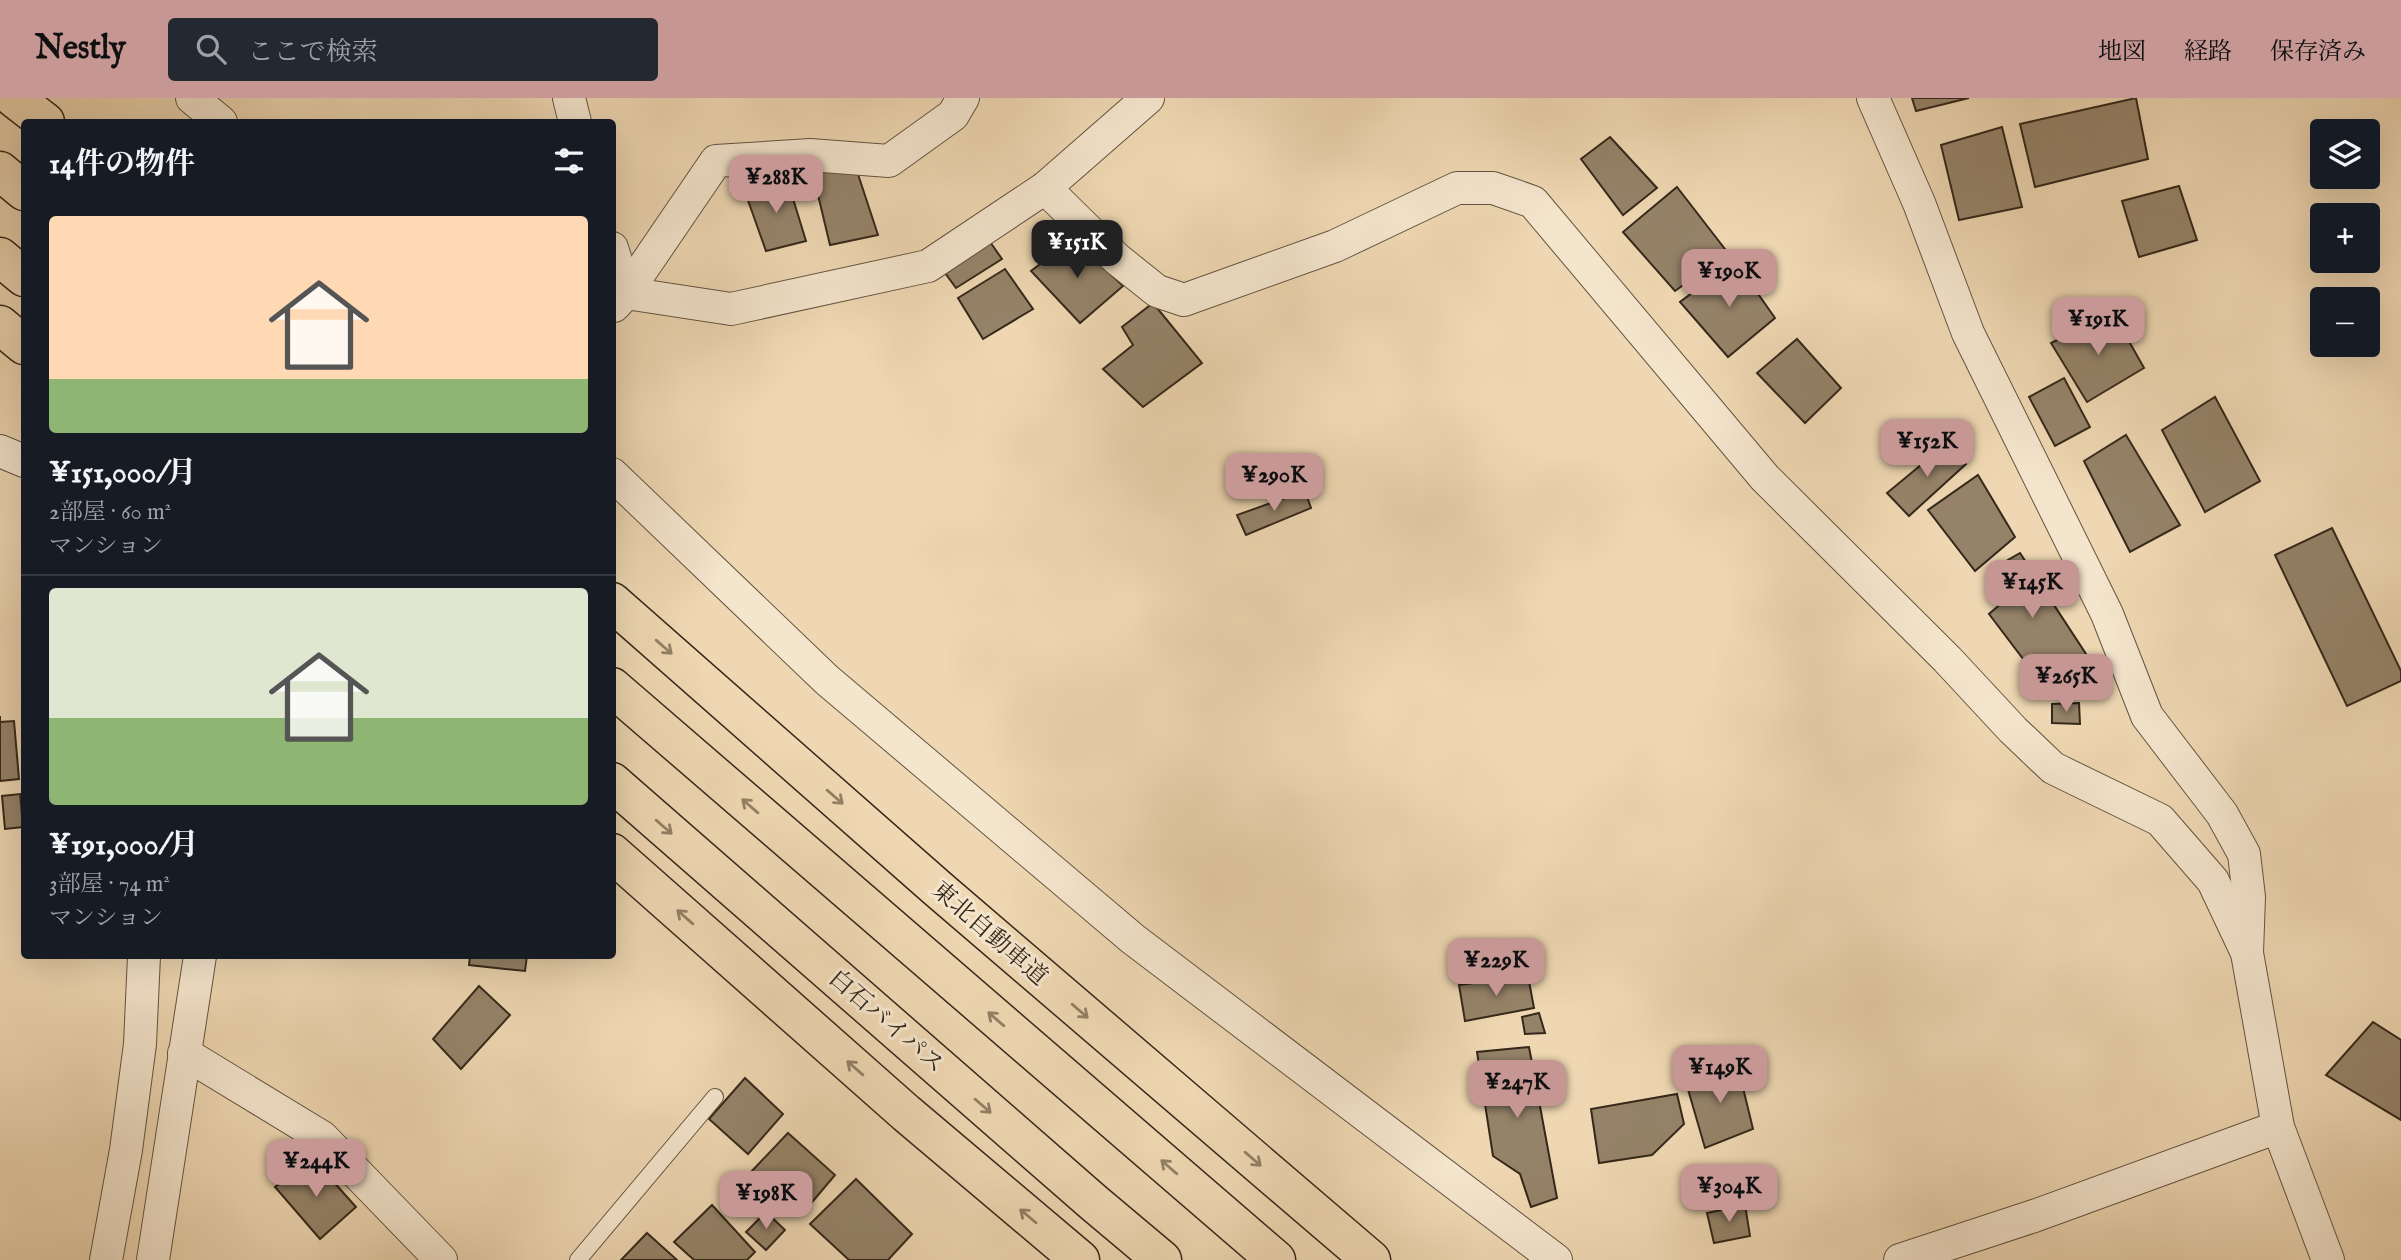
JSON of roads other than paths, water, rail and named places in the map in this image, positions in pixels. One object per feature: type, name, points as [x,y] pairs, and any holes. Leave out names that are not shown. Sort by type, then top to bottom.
[{"type":"highway","points":[[15,98],[41,119]]},
{"type":"highway","points":[[0,171],[21,188]]},
{"type":"highway","points":[[0,257],[21,274]]},
{"type":"highway","points":[[0,325],[21,342]]},
{"type":"highway","name":"東北自動車道","points":[[616,606],[937,888],[1371,1260]]},
{"type":"highway","points":[[616,690],[1276,1260]]},
{"type":"highway","name":"白石バイパス","points":[[616,785],[1162,1260]]},
{"type":"highway","points":[[616,857],[906,1113],[1080,1260]]},
{"type":"street","points":[[192,98],[217,119]]},
{"type":"street","points":[[569,98],[574,119]]},
{"type":"street","points":[[619,300],[716,161],[810,155],[889,161],[953,116],[963,98]]},
{"type":"street","points":[[619,300],[731,309],[928,266],[1045,188],[1148,98]]},
{"type":"street","points":[[1873,98],[1920,202],[1968,333],[2107,614],[2147,716],[2222,814],[2244,855],[2249,897],[2247,953],[2278,1127],[2329,1260]]},
{"type":"street","points":[[1045,188],[1116,259],[1157,291],[1184,300],[1335,246],[1457,188],[1493,188],[1533,202],[1765,478],[1947,659],[2012,730],[2053,768],[2160,820],[2213,881],[2247,953]]},
{"type":"street","points":[[616,278],[619,300]]},
{"type":"street","points":[[0,451],[21,460]]},
{"type":"street","points":[[616,478],[827,680],[1133,939],[1556,1260]]},
{"type":"street","points":[[106,1260],[126,1150],[140,1044],[145,959]]},
{"type":"street","points":[[153,1260],[200,959]]},
{"type":"street","points":[[184,1054],[322,1137],[441,1260]]},
{"type":"street","points":[[1900,1260],[2034,1216],[2278,1127]]},
{"type":"lane","points":[[578,1260],[715,1097]]}]
